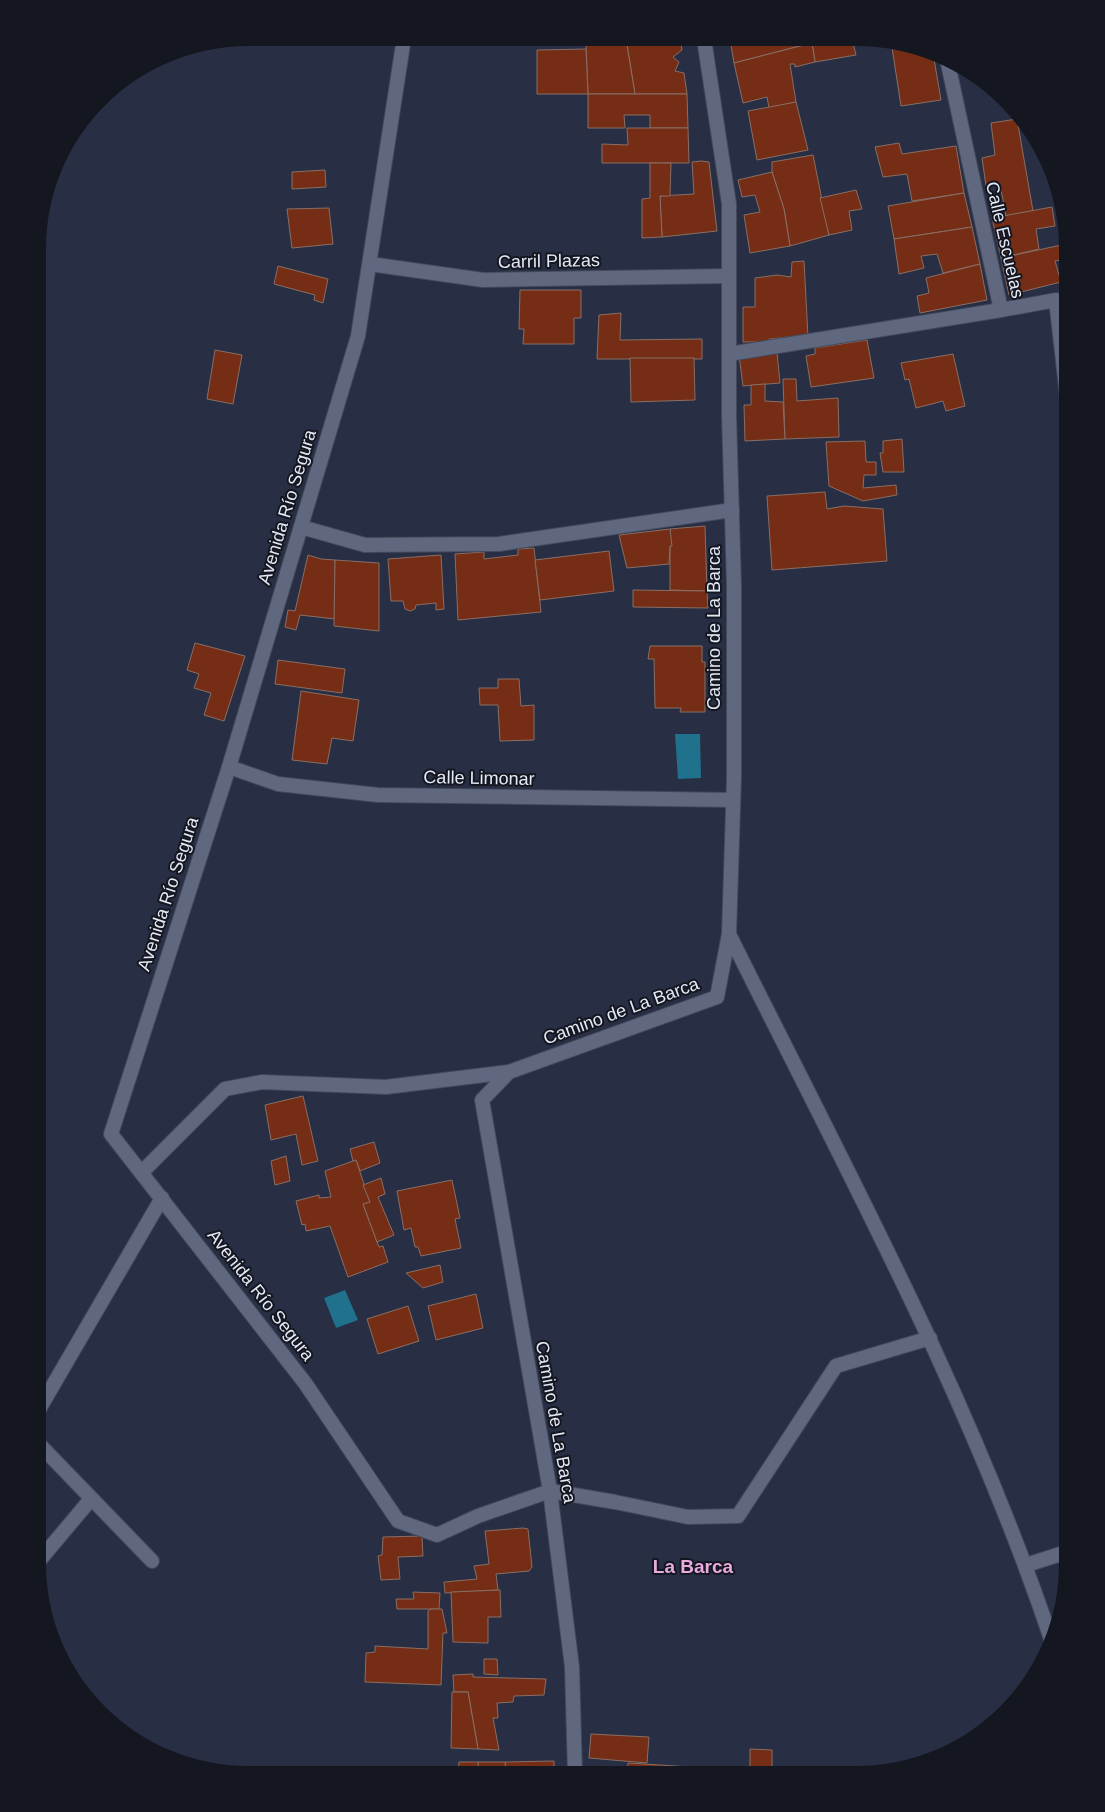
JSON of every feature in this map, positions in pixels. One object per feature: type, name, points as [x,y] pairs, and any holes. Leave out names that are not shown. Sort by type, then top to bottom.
[{"type":"street","name":"Avenida Río Segura","points":[[403,46],[358,336],[228,767],[111,1134],[305,1384],[398,1521],[437,1535],[478,1516],[550,1491]]},
{"type":"street","name":"Camino de La Barca","points":[[575,1766],[572,1667],[550,1491],[482,1100],[509,1072],[717,997],[729,934],[733,800],[734,585],[729,354],[729,204],[705,46]]},
{"type":"street","name":"Calle Escuelas","points":[[949,69],[1000,310],[1056,300],[1059,324]]},
{"type":"street","name":"Carril Plazas","points":[[370,264],[483,280],[729,276]]},
{"type":"street","points":[[729,354],[1000,310]]},
{"type":"street","points":[[301,527],[365,545],[499,544],[732,510]]},
{"type":"street","name":"Calle Limonar","points":[[228,767],[278,784],[378,795],[733,800]]},
{"type":"street","points":[[729,934],[930,1338],[1026,1564],[1048,1629]]},
{"type":"street","points":[[142,1172],[225,1089],[262,1082],[386,1087],[509,1072]]},
{"type":"street","points":[[46,1397],[162,1198]]},
{"type":"street","points":[[550,1491],[616,1502],[688,1518],[738,1516],[836,1366],[930,1338]]},
{"type":"street","points":[[46,1452],[152,1561]]},
{"type":"street","points":[[46,1553],[91,1500]]},
{"type":"street","points":[[1026,1564],[1059,1554]]},
{"type":"water","points":[[675,734],[700,734],[701,778],[678,779]]},
{"type":"water","points":[[345,1290],[358,1320],[336,1328],[324,1298]]},
{"type":"building","points":[[586,46],[627,46],[635,94],[588,94]]},
{"type":"building","points":[[627,46],[681,46],[682,50],[673,57],[679,62],[675,71],[684,73],[687,94],[635,94]]},
{"type":"building","points":[[731,46],[800,46],[734,63]]},
{"type":"building","points":[[800,46],[812,46],[815,62],[795,67],[795,64],[790,64],[796,102],[769,108],[767,97],[743,103],[734,63]]},
{"type":"building","points":[[812,46],[854,46],[856,55],[815,62]]},
{"type":"building","points":[[586,49],[588,94],[537,94],[537,50]]},
{"type":"building","points":[[892,49],[935,62],[941,100],[901,106]]},
{"type":"building","points":[[588,94],[687,94],[688,128],[650,128],[650,115],[624,115],[625,128],[588,128]]},
{"type":"building","points":[[796,102],[808,150],[757,160],[748,111]]},
{"type":"building","points":[[1012,120],[1018,127],[1033,211],[1006,216],[1000,184],[986,186],[982,158],[995,155],[991,123]]},
{"type":"building","points":[[627,128],[688,128],[689,163],[602,163],[602,144],[628,145]]},
{"type":"building","points":[[899,143],[902,154],[956,146],[964,193],[912,201],[907,174],[883,177],[875,147]]},
{"type":"building","points":[[813,155],[829,235],[790,246],[784,209],[772,172],[772,162]]},
{"type":"building","points":[[692,162],[709,162],[717,231],[662,237],[660,196],[694,194]]},
{"type":"building","points":[[650,163],[671,163],[670,196],[660,196],[662,237],[642,238],[642,199],[650,198]]},
{"type":"building","points":[[325,170],[326,187],[292,189],[292,172]]},
{"type":"building","points":[[772,172],[784,209],[790,246],[750,253],[744,215],[760,212],[755,195],[742,197],[738,180]]},
{"type":"building","points":[[856,190],[862,209],[849,211],[852,230],[829,235],[820,198]]},
{"type":"building","points":[[964,193],[972,227],[894,239],[888,206]]},
{"type":"building","points":[[1052,207],[1055,226],[1036,229],[1039,249],[1001,258],[992,218]]},
{"type":"building","points":[[329,208],[333,244],[292,248],[287,209]]},
{"type":"building","points":[[972,227],[980,264],[943,273],[937,254],[921,256],[924,268],[899,274],[894,239]]},
{"type":"building","points":[[1059,246],[1059,260],[1055,261],[1059,282],[1009,295],[1001,258]]},
{"type":"building","points":[[804,261],[808,337],[798,336],[769,339],[768,342],[743,342],[743,307],[755,307],[755,278],[777,275],[791,277],[792,262]]},
{"type":"building","points":[[980,264],[987,300],[920,313],[917,296],[929,293],[926,278]]},
{"type":"building","points":[[278,266],[328,279],[323,303],[314,300],[315,295],[274,284]]},
{"type":"building","points":[[520,290],[581,290],[581,318],[574,318],[574,344],[523,344],[524,329],[519,329]]},
{"type":"building","points":[[621,313],[620,340],[702,339],[702,359],[597,359],[599,315]]},
{"type":"building","points":[[867,340],[874,378],[811,387],[806,356],[815,354],[815,348]]},
{"type":"building","points":[[215,350],[242,355],[233,404],[207,399]]},
{"type":"building","points":[[777,352],[780,383],[743,386],[739,355]]},
{"type":"building","points":[[953,354],[965,406],[946,411],[943,401],[916,408],[909,379],[905,380],[901,363]]},
{"type":"building","points":[[630,358],[694,358],[695,400],[631,402]]},
{"type":"building","points":[[783,379],[796,379],[797,401],[838,398],[839,437],[785,439]]},
{"type":"building","points":[[765,384],[765,401],[783,402],[785,439],[745,441],[744,405],[751,405],[751,385]]},
{"type":"building","points":[[902,439],[904,472],[883,472],[880,453],[883,453],[883,441]]},
{"type":"building","points":[[865,441],[866,462],[876,462],[876,475],[864,475],[863,488],[896,485],[897,495],[863,501],[829,486],[826,442]]},
{"type":"building","points":[[825,492],[827,509],[844,506],[883,509],[887,561],[772,570],[767,496]]},
{"type":"building","points":[[705,526],[707,591],[670,590],[670,529]]},
{"type":"building","points":[[670,529],[672,546],[670,546],[669,564],[627,568],[619,535]]},
{"type":"building","points":[[534,548],[541,612],[458,620],[455,554],[484,552],[484,559],[518,555],[518,549]]},
{"type":"building","points":[[609,551],[614,591],[540,600],[535,560]]},
{"type":"building","points":[[308,555],[321,559],[335,560],[335,619],[300,615],[296,630],[285,627],[288,610],[295,611]]},
{"type":"building","points":[[441,555],[444,609],[436,610],[436,603],[416,605],[415,609],[410,611],[405,609],[403,601],[391,601],[388,559]]},
{"type":"building","points":[[335,560],[379,563],[379,631],[334,626]]},
{"type":"building","points":[[633,590],[707,591],[708,608],[633,607]]},
{"type":"building","points":[[195,643],[245,656],[224,721],[204,715],[211,693],[194,688],[199,674],[187,670]]},
{"type":"building","points":[[650,646],[702,646],[702,662],[705,662],[705,712],[680,712],[681,708],[655,708],[654,659],[648,659]]},
{"type":"building","points":[[278,660],[345,669],[342,693],[275,684]]},
{"type":"building","points":[[498,679],[519,679],[521,706],[534,705],[534,740],[500,741],[498,705],[480,705],[479,688],[498,688]]},
{"type":"building","points":[[301,691],[359,700],[353,741],[332,738],[327,764],[292,760]]},
{"type":"building","points":[[303,1096],[318,1161],[302,1165],[296,1134],[271,1140],[265,1105]]},
{"type":"building","points":[[374,1142],[380,1163],[360,1171],[356,1160],[353,1161],[350,1149]]},
{"type":"building","points":[[286,1156],[290,1181],[275,1185],[271,1161]]},
{"type":"building","points":[[356,1160],[370,1202],[363,1204],[379,1247],[383,1246],[388,1262],[348,1277],[330,1226],[306,1231],[305,1224],[302,1225],[296,1201],[319,1195],[319,1198],[331,1197],[325,1171]]},
{"type":"building","points":[[381,1178],[385,1194],[378,1197],[394,1235],[377,1242],[363,1204],[370,1202],[363,1185]]},
{"type":"building","points":[[452,1180],[460,1218],[455,1219],[461,1248],[421,1256],[418,1247],[415,1247],[411,1228],[404,1230],[397,1191]]},
{"type":"building","points":[[440,1265],[443,1282],[423,1288],[406,1273]]},
{"type":"building","points":[[476,1294],[483,1328],[436,1340],[428,1306]]},
{"type":"building","points":[[408,1306],[419,1341],[378,1354],[367,1319]]},
{"type":"building","points":[[528,1529],[532,1567],[529,1571],[496,1574],[498,1590],[445,1593],[444,1582],[477,1579],[474,1566],[489,1564],[485,1531]]},
{"type":"building","points":[[422,1536],[423,1556],[398,1557],[400,1579],[381,1580],[378,1556],[382,1555],[383,1537]]},
{"type":"building","points":[[500,1590],[501,1617],[488,1617],[488,1643],[453,1642],[451,1592]]},
{"type":"building","points":[[413,1592],[440,1593],[439,1609],[397,1609],[396,1599],[414,1599]]},
{"type":"building","points":[[431,1609],[442,1609],[447,1633],[443,1633],[441,1685],[365,1682],[366,1653],[375,1652],[375,1646],[428,1649],[428,1611]]},
{"type":"building","points":[[484,1659],[497,1659],[498,1675],[484,1674]]},
{"type":"building","points":[[473,1674],[473,1677],[546,1679],[544,1695],[514,1696],[513,1702],[497,1703],[498,1718],[493,1718],[499,1750],[478,1749],[468,1692],[454,1692],[453,1675]]},
{"type":"building","points":[[452,1692],[468,1692],[478,1749],[451,1748]]},
{"type":"building","points":[[591,1734],[649,1737],[647,1763],[589,1758]]},
{"type":"building","points":[[750,1749],[772,1750],[772,1766],[750,1766]]},
{"type":"building","points":[[554,1761],[554,1766],[505,1766],[505,1762]]},
{"type":"building","points":[[459,1762],[478,1762],[479,1766],[459,1766]]},
{"type":"building","points":[[478,1762],[505,1762],[505,1766],[478,1766]]},
{"type":"building","points":[[628,1763],[675,1766],[628,1766]]},
{"type":"district","name":"La Barca","points":[[693,1566]]}]
